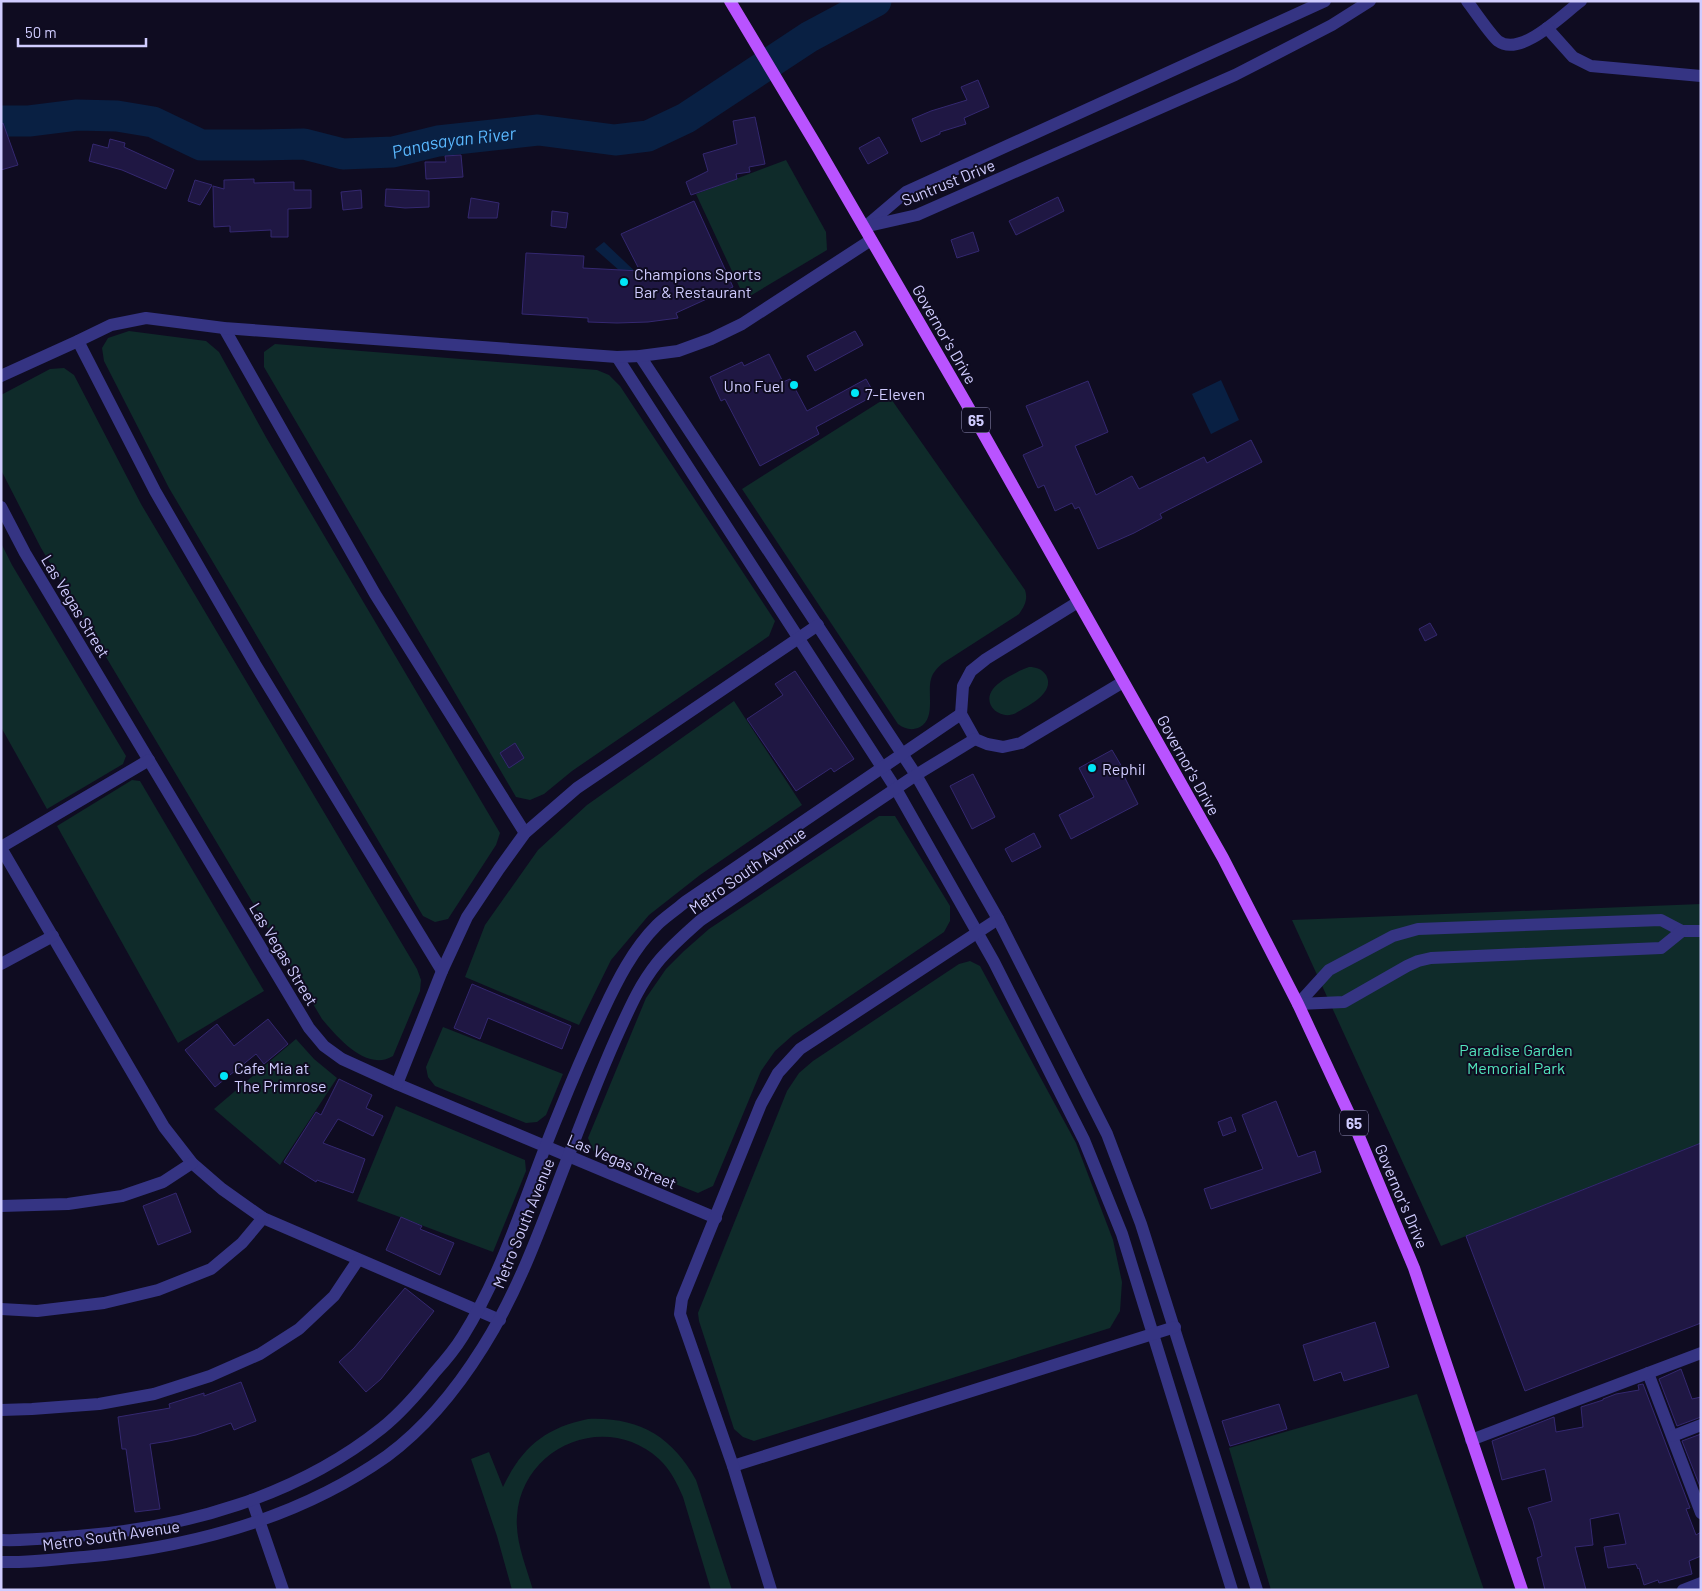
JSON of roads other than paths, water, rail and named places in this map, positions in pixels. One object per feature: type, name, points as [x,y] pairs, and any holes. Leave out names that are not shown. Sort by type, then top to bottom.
[{"type":"main road","name":"Governor's Drive","points":[[730,1],[966,402],[1223,858],[1298,1004],[1339,1090],[1398,1224],[1431,1315],[1522,1590]]},
{"type":"street","name":"Suntrust Drive","points":[[864,227],[906,192],[1325,1]]},
{"type":"street","name":"Suntrust Drive","points":[[864,227],[917,215],[1235,75],[1332,25],[1370,1]]},
{"type":"street","points":[[1467,1],[1499,41],[1510,45],[1524,42],[1547,28],[1581,1]]},
{"type":"street","points":[[1547,28],[1573,57],[1591,66],[1701,76]]},
{"type":"street","points":[[1,376],[111,325],[146,318],[224,328],[617,357],[678,351],[710,340],[742,324],[871,240]]},
{"type":"street","points":[[224,328],[375,594],[525,833]]},
{"type":"street","points":[[78,341],[155,491],[255,664],[442,972]]},
{"type":"street","points":[[640,356],[916,775],[998,919],[1107,1134],[1141,1224],[1258,1590]]},
{"type":"street","points":[[617,357],[896,789],[998,971],[1084,1140],[1122,1234],[1232,1590]]},
{"type":"street","name":"Las Vegas Street","points":[[1,507],[25,553],[309,1028],[324,1046],[342,1059],[397,1084],[716,1218]]},
{"type":"street","points":[[1078,602],[986,659],[971,671],[963,686],[961,714],[975,739],[987,744],[1003,747],[1021,743],[1124,682]]},
{"type":"street","points":[[397,1084],[442,972],[467,917],[525,833],[577,788],[818,625]]},
{"type":"street","name":"Metro South Avenue","points":[[1,1540],[121,1533],[185,1519],[252,1500],[287,1486],[322,1468],[349,1452],[383,1427],[406,1406],[445,1360],[462,1337],[477,1310],[504,1257],[545,1146],[585,1048],[617,980],[657,925],[685,902],[961,714]]},
{"type":"street","name":"Metro South Avenue","points":[[1,1562],[23,1563],[126,1553],[194,1540],[260,1522],[332,1490],[403,1443],[442,1402],[482,1349],[500,1320],[569,1156],[608,1054],[638,991],[656,964],[674,943],[701,920],[916,775],[975,739]]},
{"type":"street","points":[[149,760],[1,848],[164,1127],[192,1163],[222,1189],[263,1218],[500,1320]]},
{"type":"street","points":[[771,1590],[733,1466],[680,1314],[682,1300],[761,1104],[778,1073],[800,1048],[998,919]]},
{"type":"street","points":[[1298,1004],[1329,970],[1393,936],[1418,929],[1661,920],[1682,931],[1701,931]]},
{"type":"street","points":[[1298,1004],[1344,1002],[1407,966],[1431,958],[1661,948],[1682,931]]},
{"type":"street","points":[[1,964],[53,936]]},
{"type":"street","points":[[1,1206],[68,1204],[122,1196],[163,1182],[192,1163]]},
{"type":"street","points":[[1,1309],[47,1310],[104,1302],[158,1290],[211,1269],[242,1243],[263,1218]]},
{"type":"street","points":[[1,1410],[98,1404],[154,1394],[210,1376],[260,1354],[300,1328],[334,1296],[358,1260]]},
{"type":"street","points":[[733,1466],[1174,1327]]},
{"type":"street","points":[[1471,1440],[1701,1353]]},
{"type":"street","points":[[1648,1373],[1700,1507]]},
{"type":"street","points":[[1673,1436],[1701,1425]]},
{"type":"street","points":[[252,1500],[283,1590]]},
{"type":"street","points":[[1683,1590],[1701,1583]]},
{"type":"water","points":[[604,242],[642,278],[628,278],[595,249]]},
{"type":"water","points":[[1221,380],[1239,420],[1211,434],[1192,394]]},
{"type":"waterway","name":"Panasayan River","points":[[1,121],[29,121],[77,115],[117,116],[153,122],[201,145],[304,144],[343,154],[393,152],[438,141],[538,130],[615,140],[648,136],[686,118],[809,37],[876,1]]},
{"type":"place","name":"Champions Sports Bar & Restaurant","points":[[624,282]]},
{"type":"place","name":"Uno Fuel","points":[[794,385]]},
{"type":"place","name":"7-Eleven","points":[[855,393]]},
{"type":"place","name":"Rephil","points":[[1092,768]]},
{"type":"place","name":"Cafe Mia at The Primrose","points":[[224,1076]]},
{"type":"park label","name":"Paradise Garden Memorial Park","points":[[1516,1058]]}]
